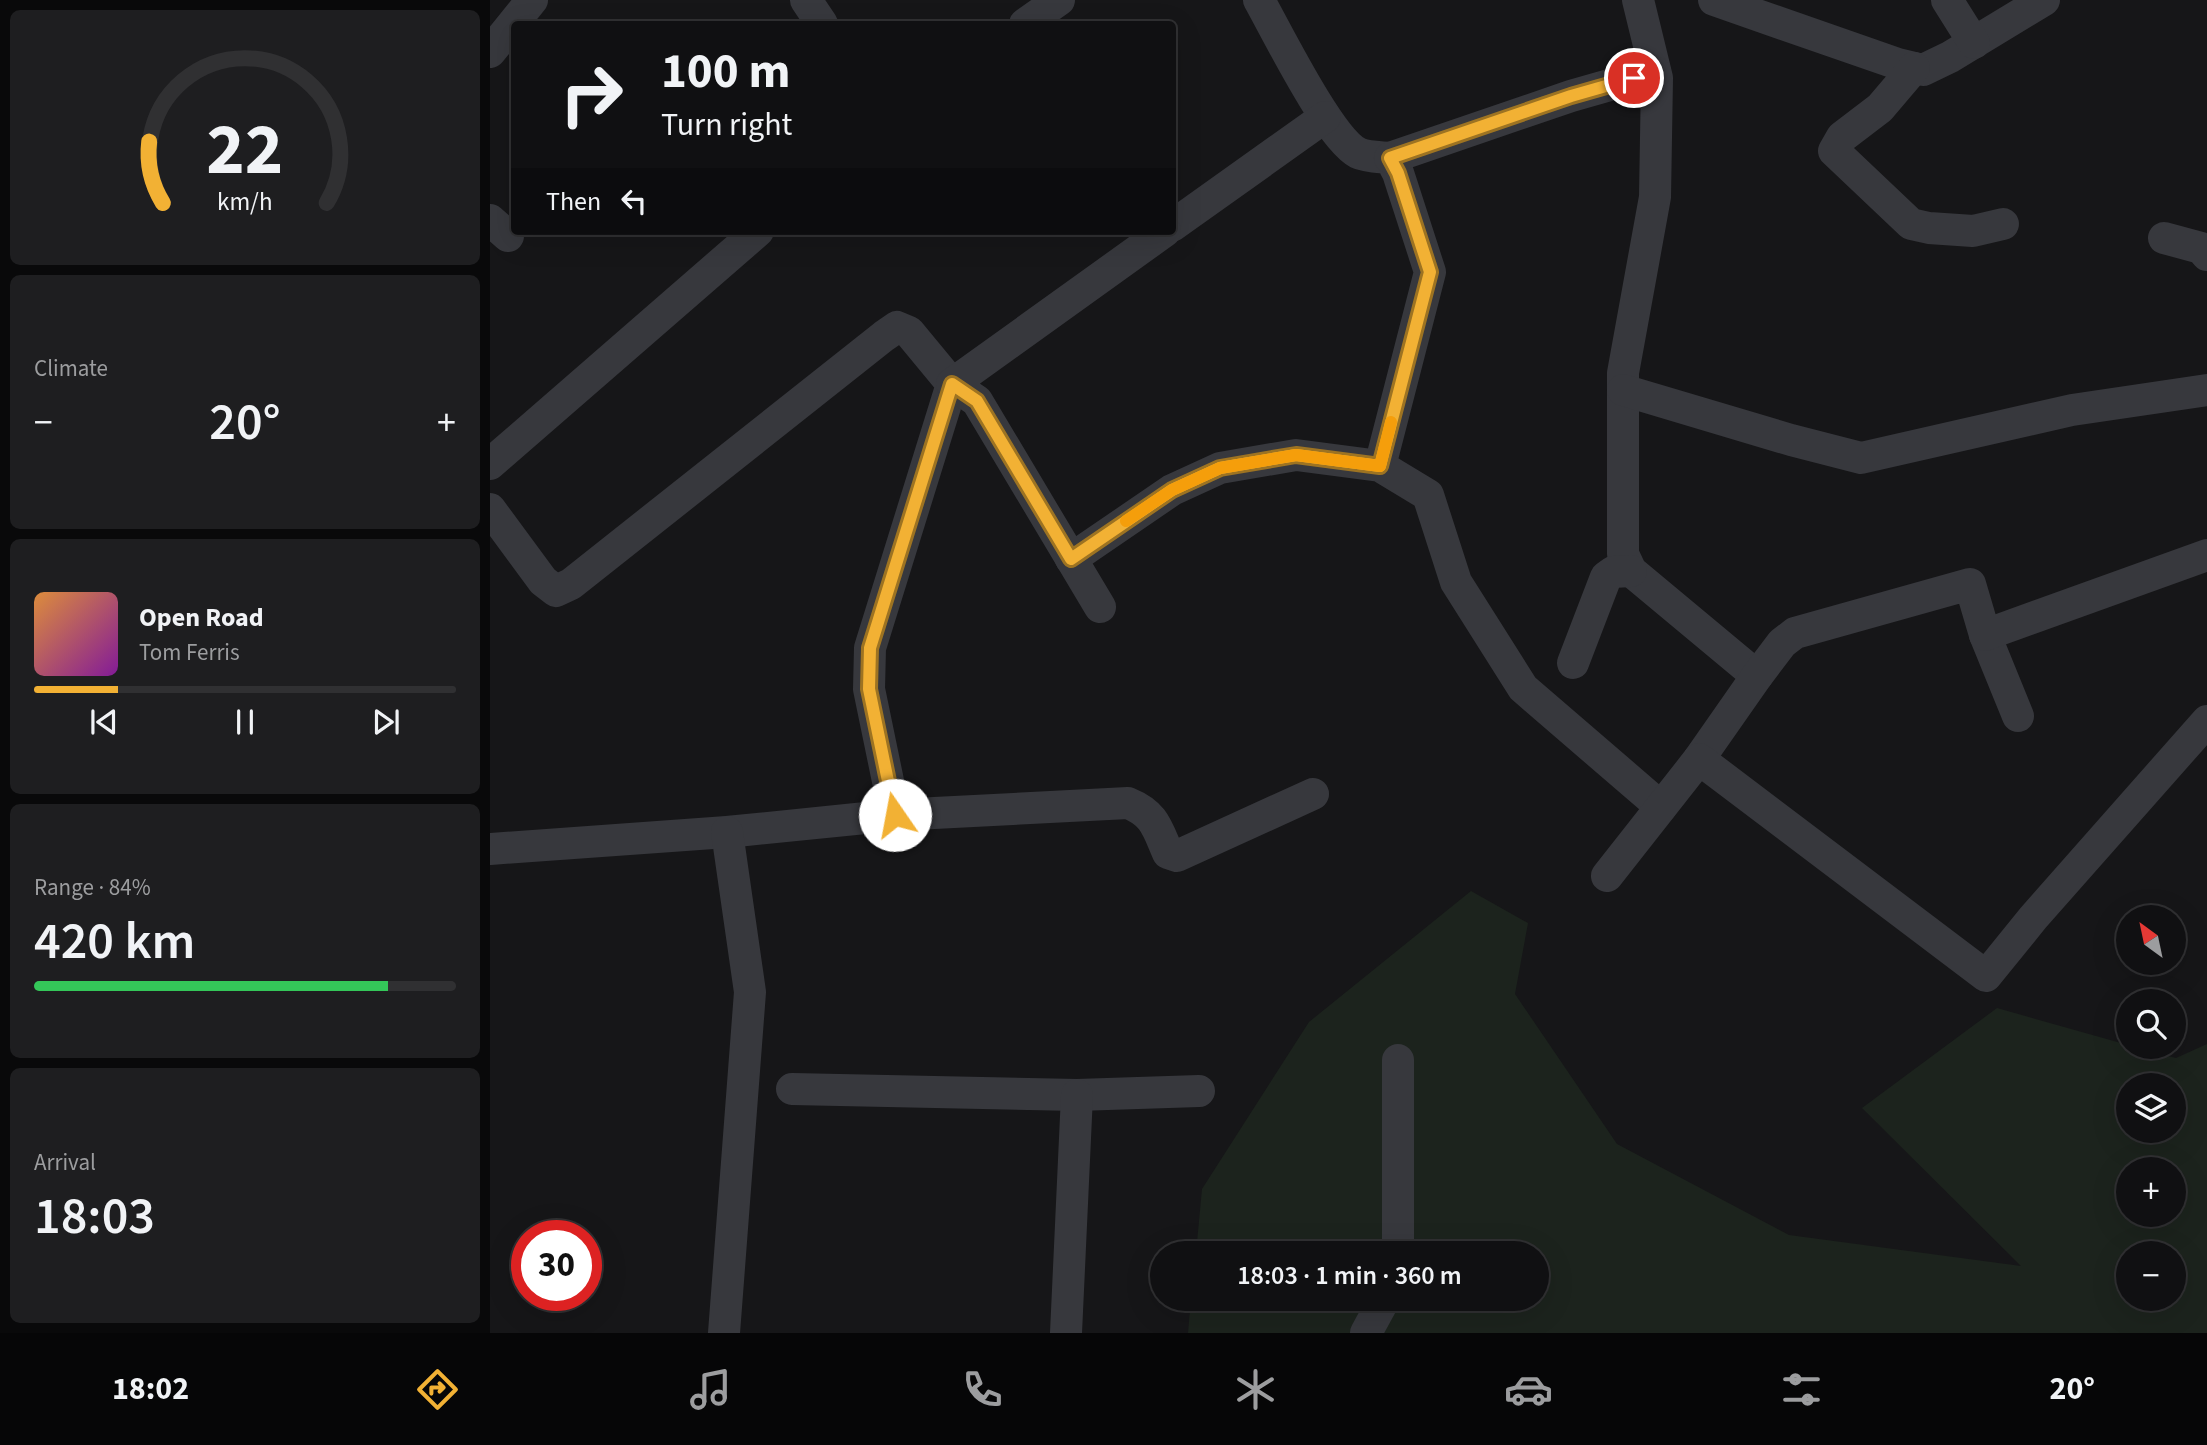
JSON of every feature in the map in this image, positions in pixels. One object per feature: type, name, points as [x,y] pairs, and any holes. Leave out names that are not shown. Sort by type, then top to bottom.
[{"type":"street","points":[[515,21],[532,0]]},
{"type":"street","points":[[806,0],[820,21]]},
{"type":"street","points":[[1029,21],[1059,0]]},
{"type":"street","points":[[1259,0],[1325,117],[1358,154],[1390,158],[1571,96],[1655,72]]},
{"type":"street","points":[[1638,0],[1657,78],[1655,197],[1623,373],[1623,554],[1630,571],[1757,676]]},
{"type":"street","points":[[1714,0],[1923,70],[1974,43],[2044,0]]},
{"type":"street","points":[[1947,0],[1974,43]]},
{"type":"street","points":[[490,51],[511,26]]},
{"type":"street","points":[[1914,68],[1880,108],[1842,137],[1834,151],[1911,224],[1973,231],[2003,224]]},
{"type":"street","points":[[1176,223],[1325,117]]},
{"type":"street","points":[[1380,466],[1430,272],[1398,173],[1390,158]]},
{"type":"street","points":[[490,464],[753,235]]},
{"type":"street","points":[[895,815],[869,689],[870,648],[952,384],[1159,235]]},
{"type":"street","points":[[2164,238],[2201,248],[2207,255]]},
{"type":"street","points":[[490,509],[543,581],[556,591],[571,584],[897,327],[909,332],[952,384],[977,401],[1100,607]]},
{"type":"street","points":[[1623,390],[1861,458],[2072,410],[2207,390]]},
{"type":"street","points":[[1071,559],[1172,490],[1220,468],[1296,455],[1380,466],[1428,495],[1456,582],[1523,688],[1661,807]]},
{"type":"street","points":[[1985,635],[2207,555]]},
{"type":"street","points":[[1573,663],[1606,577],[1613,572],[1630,571]]},
{"type":"street","points":[[1607,876],[1699,759],[1782,643],[1795,633],[1970,584],[1985,635],[2018,716]]},
{"type":"street","points":[[1699,759],[1986,976],[2032,918],[2207,720]]},
{"type":"street","points":[[490,849],[727,832],[895,815],[1128,803],[1143,809],[1154,820],[1168,853],[1177,856],[1313,794]]},
{"type":"street","points":[[724,1333],[750,992],[727,832]]},
{"type":"street","points":[[1398,1060],[1398,1241]]},
{"type":"street","points":[[792,1089],[1077,1095],[1199,1091]]},
{"type":"street","points":[[1066,1333],[1077,1095]]},
{"type":"street","points":[[1366,1333],[1378,1311]]},
{"type":"shaded area","points":[[1471,891],[1528,923],[1515,994],[1617,1144],[1789,1235],[2021,1266],[1862,1108],[1997,1008],[2116,1042],[2116,1059],[2186,1059],[2186,1053],[2207,1044],[2207,1333],[1188,1333],[1190,1311],[1549,1311],[1549,1241],[1197,1241],[1202,1189],[1309,1022]]},
{"type":"slow traffic","points":[[1126,521],[1172,490],[1220,468],[1296,455],[1380,466],[1391,422]]},
{"type":"route","points":[[895,815],[869,689],[870,648],[952,384],[977,401],[1071,559],[1172,490],[1220,468],[1296,455],[1380,466],[1430,272],[1398,173],[1390,158],[1571,96],[1634,78]]}]
